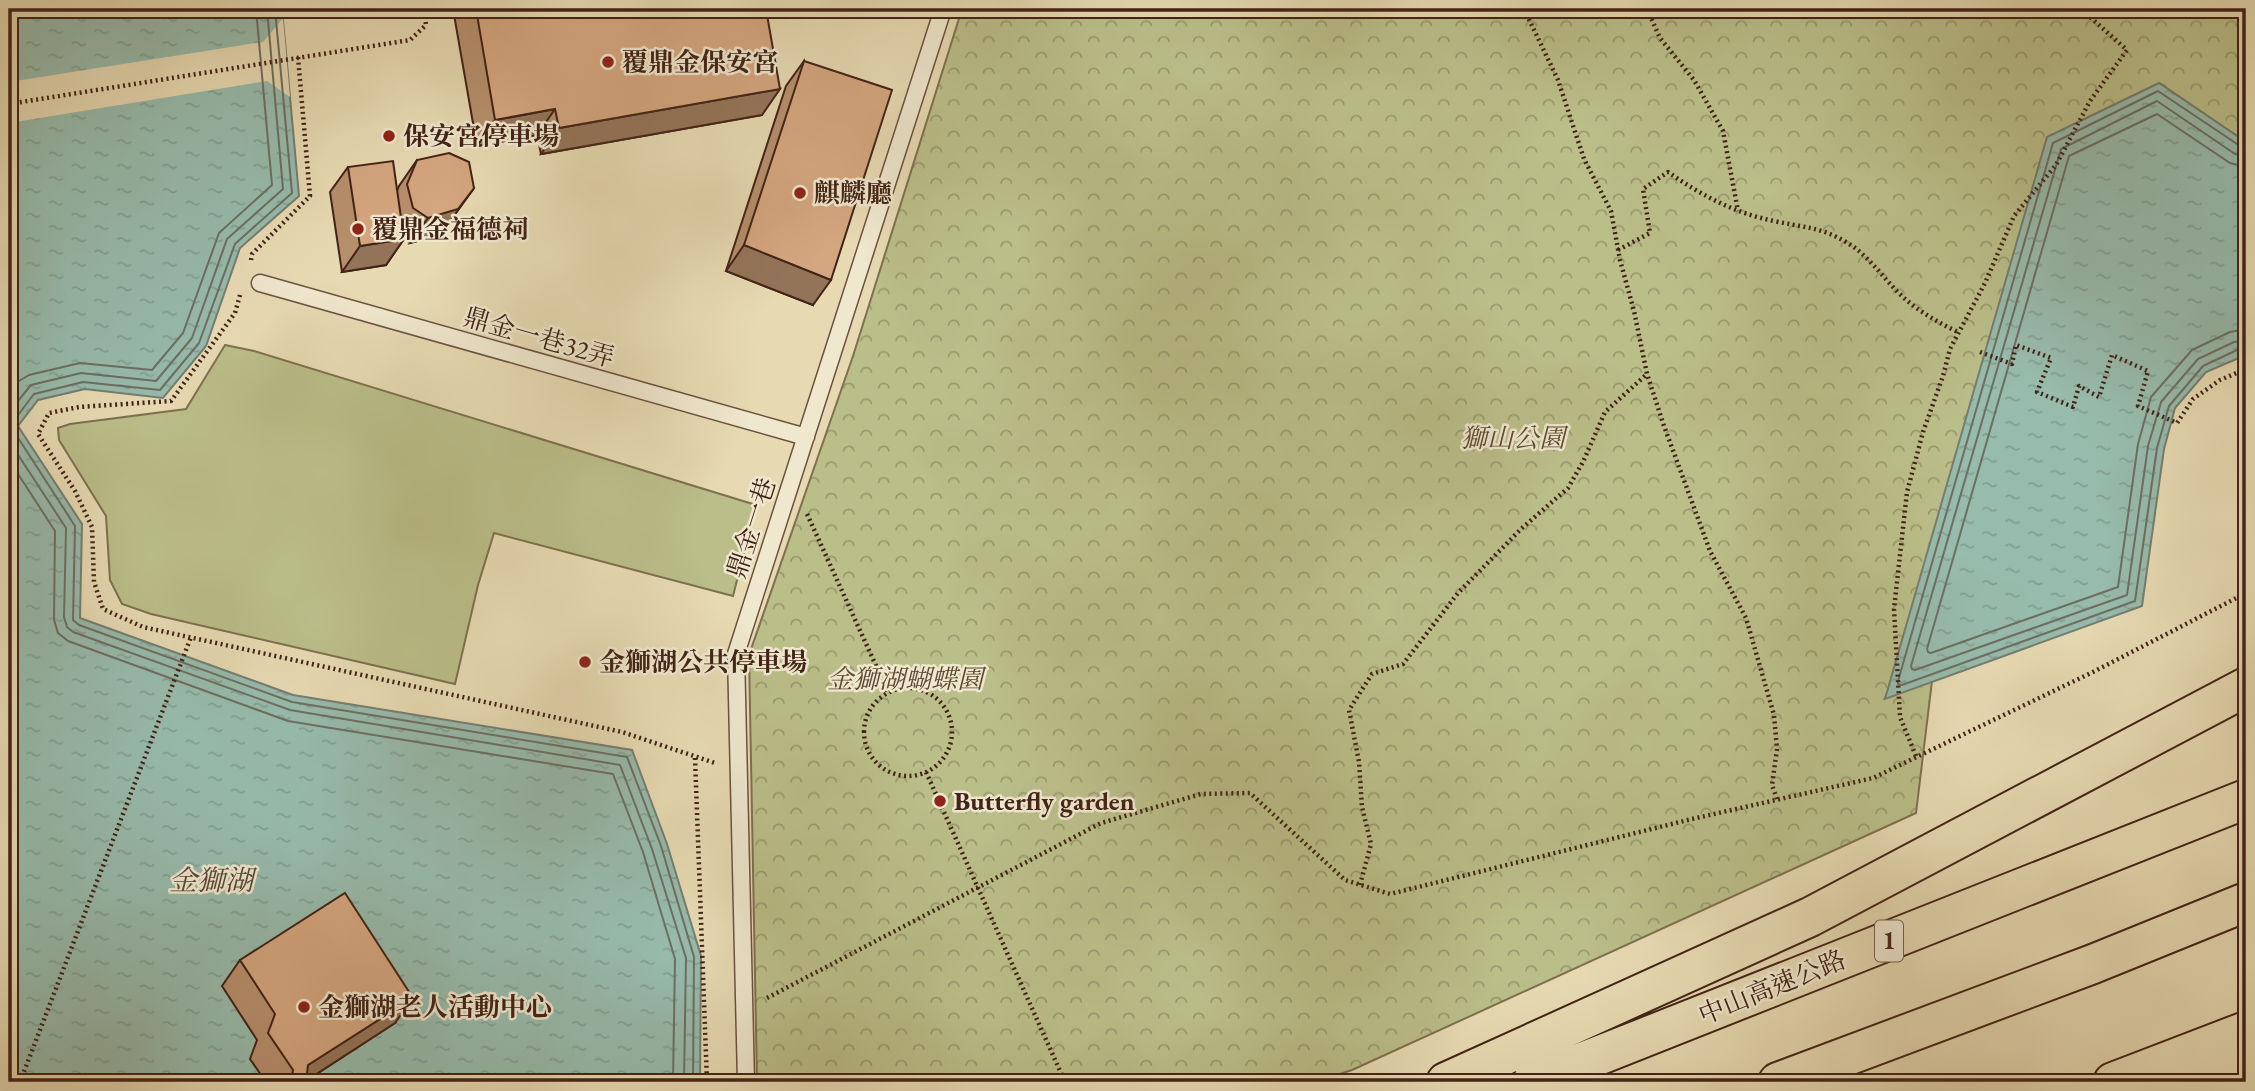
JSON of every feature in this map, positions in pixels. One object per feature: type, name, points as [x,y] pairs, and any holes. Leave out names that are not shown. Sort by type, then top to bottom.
[{"type":"highway","points":[[1446,1082],[1810,917],[2246,687]]},
{"type":"highway","name":"中山高速公路","points":[[1532,1082],[2246,799]]},
{"type":"highway","points":[[1778,1082],[2093,964],[2246,902]]},
{"type":"highway","points":[[2113,1082],[2246,1031]]},
{"type":"highway","points":[[2166,1082],[2246,1063]]},
{"type":"lane","name":"鼎金一巷","points":[[746,1082],[736,654],[943,9]]},
{"type":"lane","name":"鼎金一巷32弄","points":[[260,283],[806,437]]},
{"type":"path","points":[[9,104],[410,40],[426,25],[424,9]]},
{"type":"path","points":[[1524,9],[1558,80],[1584,159],[1611,211],[1647,374],[1710,551],[1746,618],[1774,715],[1777,749],[1772,785],[1777,799]]},
{"type":"path","points":[[1647,9],[1660,38],[1694,80],[1724,131],[1738,211]]},
{"type":"path","points":[[1916,757],[1900,717],[1894,609],[1907,492],[1950,349],[1985,283],[2014,216],[2056,165],[2090,101],[2127,50],[2081,9]]},
{"type":"path","points":[[249,265],[252,254],[310,196],[298,57]]},
{"type":"path","points":[[1618,250],[1650,233],[1643,188],[1668,172],[1702,195],[1738,211],[1774,222],[1813,227],[1847,243],[1880,270],[1903,297],[1934,320],[1958,332]]},
{"type":"path","points":[[242,289],[235,313],[171,401],[79,407],[49,412],[38,434],[75,491],[92,527],[94,582],[103,609],[143,627],[622,732],[739,771]]},
{"type":"path","points":[[1980,352],[2012,363],[2016,345],[2051,358],[2038,392],[2073,407],[2079,386],[2099,397],[2112,355],[2148,371],[2138,406],[2176,423],[2193,399],[2221,380],[2246,369]]},
{"type":"path","points":[[1360,885],[1371,844],[1362,807],[1359,762],[1349,710],[1372,674],[1403,664],[1458,593],[1521,529],[1568,488],[1583,462],[1605,412],[1647,374]]},
{"type":"path","points":[[792,480],[888,692]]},
{"type":"path","points":[[745,1010],[1101,822],[1201,794],[1250,793],[1345,880],[1390,894],[1873,778],[2093,672],[2246,593]]},
{"type":"path","points":[[20,1082],[191,637]]},
{"type":"path","points":[[908,687],[923,690],[945,707],[952,731],[950,744],[938,764],[926,772],[912,776],[898,775],[884,769],[874,760],[867,748],[864,736],[866,716],[877,700],[888,692],[908,687]]},
{"type":"path","points":[[695,757],[707,1082]]},
{"type":"path","points":[[926,772],[1065,1082]]},
{"type":"green space","name":"獅山公園","points":[[962,9],[2246,9],[2246,142],[2159,83],[1885,698],[1932,681],[1916,813],[1352,1070],[1315,1082],[757,1082],[749,655],[853,356]]},
{"type":"green space","points":[[225,345],[254,351],[756,505],[733,596],[494,533],[478,585],[455,684],[151,614],[122,604],[110,580],[106,516],[59,440],[58,428],[70,424],[186,409]]},
{"type":"water","name":"金獅湖","points":[[9,9],[282,9],[299,196],[240,248],[206,346],[163,398],[85,389],[38,400],[18,426],[82,524],[80,618],[293,695],[632,750],[667,844],[701,956],[700,1082],[9,1082]]},
{"type":"water","points":[[2159,83],[2246,142],[2246,355],[2206,372],[2175,408],[2164,449],[2142,606],[1885,699],[2047,137]]},
{"type":"pier","points":[[283,18],[290,97],[267,81],[9,123],[9,82],[263,42]]},
{"type":"building","name":"覆鼎金保安宮","points":[[476,9],[766,9],[780,89],[559,128],[555,109],[495,120]]},
{"type":"building","name":"麒麟廳","points":[[804,61],[892,90],[831,280],[744,245]]},
{"type":"building","points":[[449,153],[469,162],[474,188],[458,209],[428,218],[413,208],[407,184],[417,160]]},
{"type":"building","points":[[393,161],[404,239],[360,246],[348,167]]},
{"type":"building","points":[[345,893],[413,998],[308,1065],[306,1082],[291,1082],[293,1070],[268,1033],[275,1014],[240,960]]},
{"type":"place","name":"覆鼎金保安宮","points":[[608,62]]},
{"type":"place","name":"保安宮停車場","points":[[389,136]]},
{"type":"place","name":"麒麟廳","points":[[800,193]]},
{"type":"place","name":"覆鼎金福德祠","points":[[358,229]]},
{"type":"place","name":"金獅湖公共停車場","points":[[585,662]]},
{"type":"place","name":"Butterfly garden","points":[[940,801]]},
{"type":"place","name":"金獅湖老人活動中心","points":[[304,1007]]},
{"type":"park label","name":"金獅湖蝴蝶園","points":[[905,679]]}]
